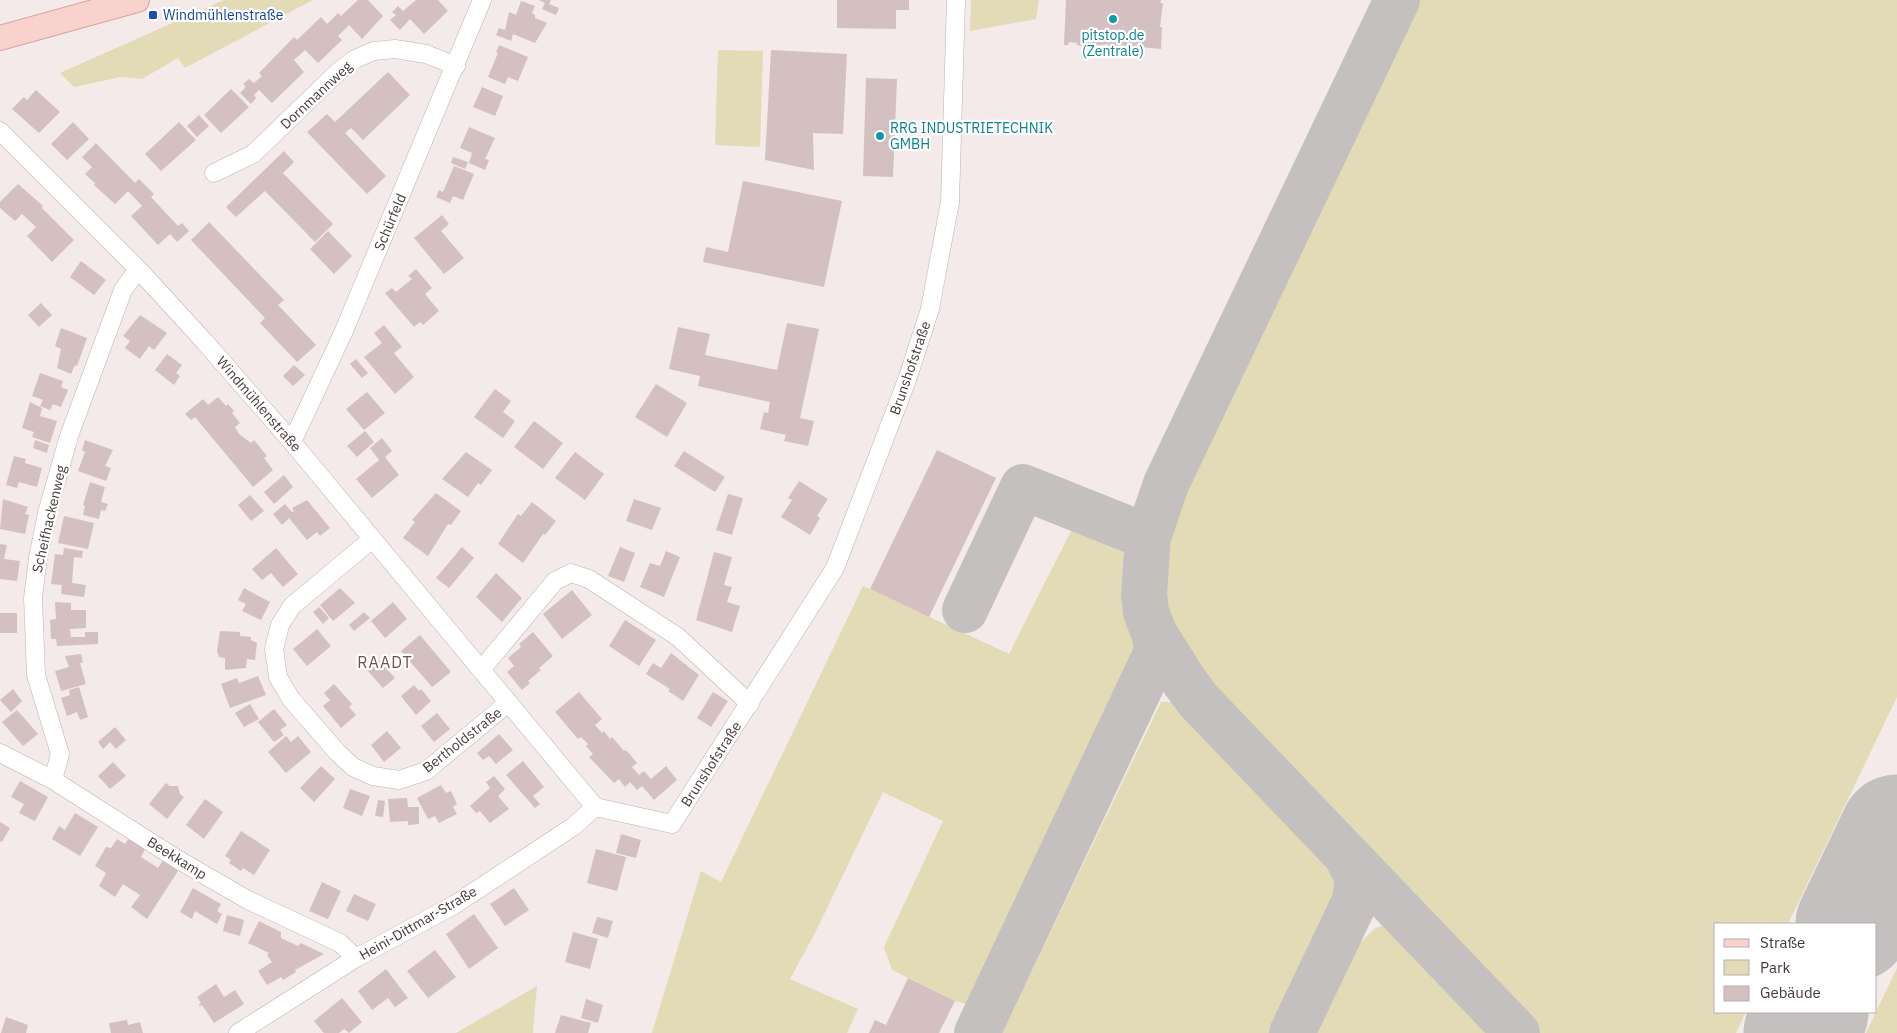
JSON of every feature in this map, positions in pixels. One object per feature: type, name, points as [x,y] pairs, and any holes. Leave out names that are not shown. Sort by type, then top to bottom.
[{"type":"main road","points":[[0,38],[137,0]]},
{"type":"street","name":"Schürfeld","points":[[292,442],[343,333],[482,0]]},
{"type":"street","name":"Brunshofstraße","points":[[594,807],[672,824],[835,568],[907,380],[930,309],[950,202],[956,0]]},
{"type":"street","name":"Dornmannweg","points":[[214,173],[253,154],[338,72],[355,59],[374,51],[396,49],[426,54],[456,66]]},
{"type":"street","name":"Windmühlenstraße","points":[[0,131],[138,269],[292,442],[371,540],[482,670],[594,807]]},
{"type":"street","name":"Scheifhackenweg","points":[[53,780],[60,754],[36,675],[33,598],[38,558],[47,514],[69,436],[123,290],[138,269]]},
{"type":"street","name":"Bertholdstraße","points":[[371,540],[292,606],[280,625],[274,649],[278,677],[291,699],[337,752],[353,766],[374,776],[399,780],[426,771],[508,703]]},
{"type":"street","points":[[482,670],[555,582],[571,574],[589,579],[678,637],[750,704]]},
{"type":"street","name":"Beekkamp","points":[[0,753],[53,780],[176,859],[248,900],[340,943],[356,958]]},
{"type":"street","name":"Heini-Dittmar-Straße","points":[[238,1033],[356,958],[454,905],[574,826],[594,807]]},
{"type":"green space","points":[[224,0],[313,0],[185,68],[178,58],[142,79],[121,77],[74,87],[60,73]]},
{"type":"green space","points":[[971,0],[1039,0],[1036,19],[970,31]]},
{"type":"green space","points":[[1415,0],[1897,0],[1897,697],[1788,923],[1714,923],[1714,1013],[1746,1013],[1736,1033],[1540,1033],[1222,696],[1180,637],[1164,605],[1163,553],[1180,492]]},
{"type":"green space","points":[[718,50],[763,51],[760,147],[715,145]]},
{"type":"green space","points":[[1072,529],[1122,551],[1130,565],[1136,658],[970,1005],[955,1001],[892,970],[884,947],[943,821],[883,792],[815,933],[790,979],[858,1009],[847,1033],[652,1033],[701,871],[721,882],[863,586],[1009,654]]},
{"type":"green space","points":[[1161,702],[1177,702],[1333,865],[1336,902],[1273,1033],[1002,1033]]},
{"type":"green space","points":[[1388,923],[1494,1033],[1314,1033],[1355,948],[1374,929]]},
{"type":"green space","points":[[1897,968],[1897,1033],[1866,1033]]},
{"type":"green space","points":[[537,986],[533,1033],[456,1033]]},
{"type":"building","points":[[358,0],[368,0],[383,16],[362,39],[349,25],[338,36],[342,40],[318,63],[305,50],[294,60],[304,72],[272,103],[259,90],[254,95],[256,98],[251,104],[240,93],[246,87],[243,84],[249,79],[254,83],[262,76],[259,73],[294,37],[297,40],[321,17],[327,24],[338,13],[341,16]]},
{"type":"building","points":[[416,0],[438,0],[448,11],[424,34],[410,19],[400,30],[390,20],[396,15],[392,12],[398,6],[403,11]]},
{"type":"building","points":[[539,0],[551,0],[549,4],[559,8],[556,15],[542,9],[545,3]]},
{"type":"building","points":[[837,0],[909,0],[909,10],[896,10],[896,29],[837,28]]},
{"type":"building","name":"pitstop.de (Zentrale)","points":[[1066,0],[1161,0],[1160,3],[1163,3],[1160,27],[1162,27],[1161,49],[1129,46],[1129,48],[1123,47],[1123,45],[1108,47],[1108,44],[1092,46],[1092,43],[1083,43],[1083,46],[1069,42],[1068,45],[1064,45]]},
{"type":"building","points":[[521,1],[535,6],[532,13],[535,15],[535,18],[547,23],[535,43],[513,34],[511,41],[496,35],[499,28],[505,30],[509,12],[516,15]]},
{"type":"building","points":[[499,45],[528,57],[518,81],[508,77],[505,84],[488,77],[498,53],[496,52]]},
{"type":"building","points":[[771,50],[847,54],[843,134],[813,133],[814,170],[765,160]]},
{"type":"building","points":[[388,72],[410,95],[363,140],[351,128],[345,133],[386,176],[367,194],[307,132],[327,114],[335,122]]},
{"type":"building","name":"RRG INDUSTRIETECHNIK GMBH","points":[[866,78],[897,79],[893,177],[863,176]]},
{"type":"building","points":[[482,87],[503,96],[495,116],[473,107]]},
{"type":"building","points":[[231,89],[249,107],[221,133],[204,115]]},
{"type":"building","points":[[36,90],[60,112],[39,133],[12,109],[24,97],[27,100]]},
{"type":"building","points":[[199,115],[209,126],[197,137],[187,126]]},
{"type":"building","points":[[73,122],[89,139],[67,160],[51,144]]},
{"type":"building","points":[[179,122],[196,140],[161,171],[145,154]]},
{"type":"building","points":[[469,127],[495,138],[485,159],[489,160],[485,170],[469,163],[472,153],[460,148]]},
{"type":"building","points":[[96,143],[135,183],[139,179],[154,194],[151,197],[178,226],[182,223],[189,231],[177,242],[170,234],[158,245],[131,216],[142,206],[128,191],[115,204],[94,185],[95,183],[85,174],[92,167],[82,157]]},
{"type":"building","points":[[284,151],[294,162],[283,173],[333,224],[315,242],[265,191],[236,217],[226,207]]},
{"type":"building","points":[[453,157],[468,162],[465,169],[451,163]]},
{"type":"building","points":[[454,166],[474,174],[463,200],[453,196],[450,203],[436,197],[439,190],[443,192]]},
{"type":"building","points":[[743,181],[842,201],[824,287],[703,262],[706,247],[728,252]]},
{"type":"building","points":[[18,184],[43,206],[42,208],[74,240],[52,262],[27,236],[36,227],[22,214],[15,221],[0,208],[0,202]]},
{"type":"building","points":[[442,215],[449,224],[441,231],[464,258],[444,274],[414,238]]},
{"type":"building","points":[[209,222],[284,300],[278,305],[316,345],[297,362],[260,323],[265,318],[191,240]]},
{"type":"building","points":[[328,231],[352,256],[334,274],[310,249]]},
{"type":"building","points":[[81,261],[106,280],[94,295],[70,277]]},
{"type":"building","points":[[416,269],[432,288],[425,294],[439,311],[423,325],[420,322],[414,327],[385,293],[392,288],[396,292],[412,279],[408,276]]},
{"type":"building","points":[[41,303],[52,315],[39,327],[28,315]]},
{"type":"building","points":[[140,315],[167,333],[154,350],[149,346],[140,359],[125,348],[130,341],[123,336]]},
{"type":"building","points":[[787,323],[819,329],[800,418],[814,421],[808,446],[784,441],[786,435],[760,429],[764,412],[768,413],[770,402],[698,386],[700,376],[669,369],[678,327],[710,334],[705,355],[777,370]]},
{"type":"building","points":[[384,325],[402,347],[394,353],[414,377],[395,394],[364,357],[382,343],[374,333]]},
{"type":"building","points":[[61,328],[87,338],[77,366],[75,365],[71,374],[57,368],[61,349],[55,346]]},
{"type":"building","points":[[167,354],[182,365],[176,373],[180,376],[174,385],[155,370]]},
{"type":"building","points":[[356,359],[368,373],[362,378],[350,364]]},
{"type":"building","points":[[294,365],[305,375],[293,386],[283,376]]},
{"type":"building","points":[[40,373],[63,381],[61,387],[68,390],[61,407],[53,404],[50,410],[40,406],[43,400],[32,396]]},
{"type":"building","points":[[656,384],[687,403],[667,437],[635,417]]},
{"type":"building","points":[[495,389],[511,401],[503,412],[515,421],[503,438],[474,417]]},
{"type":"building","points":[[367,392],[385,413],[364,430],[346,409]]},
{"type":"building","points":[[218,397],[226,406],[228,404],[234,411],[232,413],[240,423],[235,427],[239,434],[251,443],[254,440],[267,456],[264,458],[273,470],[253,487],[195,417],[191,420],[185,414],[203,399],[208,405]]},
{"type":"building","points":[[30,402],[42,408],[40,416],[57,421],[50,443],[32,437],[34,432],[22,428]]},
{"type":"building","points":[[534,421],[563,443],[543,469],[514,447]]},
{"type":"building","points":[[365,431],[374,442],[357,457],[347,446]]},
{"type":"building","points":[[382,438],[392,451],[385,457],[399,475],[372,498],[356,479],[379,460],[370,448]]},
{"type":"building","points":[[35,440],[49,445],[47,453],[33,448]]},
{"type":"building","points":[[85,440],[113,450],[105,466],[111,468],[106,481],[78,471],[85,452],[82,450]]},
{"type":"building","points":[[937,450],[996,478],[929,617],[870,589]]},
{"type":"building","points":[[684,451],[725,477],[715,492],[674,466]]},
{"type":"building","points":[[466,452],[492,470],[481,485],[478,483],[468,497],[442,479]]},
{"type":"building","points":[[575,452],[604,474],[585,500],[555,478]]},
{"type":"building","points":[[14,456],[26,459],[25,463],[42,468],[37,487],[19,482],[17,488],[6,485]]},
{"type":"building","points":[[284,475],[293,487],[274,504],[264,492]]},
{"type":"building","points":[[799,481],[828,499],[817,516],[820,518],[810,535],[781,517],[792,500],[788,498]]},
{"type":"building","points":[[90,482],[105,487],[101,502],[108,504],[105,511],[101,510],[99,519],[83,515],[85,506],[83,505]]},
{"type":"building","points":[[436,493],[461,511],[451,525],[448,524],[428,556],[403,538],[415,522],[412,520]]},
{"type":"building","points":[[728,494],[743,498],[732,535],[716,530]]},
{"type":"building","points":[[250,495],[264,511],[251,521],[238,505]]},
{"type":"building","points":[[3,499],[28,507],[25,514],[29,515],[25,534],[0,529]]},
{"type":"building","points":[[634,499],[661,508],[652,530],[626,521]]},
{"type":"building","points":[[307,500],[330,528],[320,536],[317,532],[307,540],[289,518],[282,525],[273,514],[285,504],[292,512],[294,511],[292,508]]},
{"type":"building","points":[[532,502],[556,521],[545,535],[543,534],[523,563],[498,544],[518,514],[521,516]]},
{"type":"building","points":[[64,516],[94,523],[88,549],[58,543]]},
{"type":"building","points":[[0,544],[7,545],[4,559],[20,561],[17,581],[0,579]]},
{"type":"building","points":[[462,547],[474,558],[449,588],[436,578]]},
{"type":"building","points":[[620,547],[635,553],[624,582],[608,576]]},
{"type":"building","points":[[64,548],[83,551],[82,558],[74,557],[72,583],[86,585],[84,597],[61,594],[62,585],[51,584],[55,554],[63,555]]},
{"type":"building","points":[[276,548],[298,574],[283,587],[271,573],[262,580],[252,569]]},
{"type":"building","points":[[666,551],[680,557],[664,597],[640,587],[650,563],[660,566]]},
{"type":"building","points":[[714,552],[732,557],[724,585],[732,587],[727,602],[740,606],[732,632],[696,620]]},
{"type":"building","points":[[496,573],[522,598],[502,622],[476,597]]},
{"type":"building","points":[[244,588],[270,602],[261,620],[242,611],[246,604],[238,600]]},
{"type":"building","points":[[340,588],[355,603],[333,621],[320,605]]},
{"type":"building","points":[[572,590],[592,615],[562,639],[543,614]]},
{"type":"building","points":[[55,602],[71,603],[71,610],[86,610],[86,628],[70,629],[71,637],[85,637],[85,632],[98,632],[98,644],[57,646],[56,639],[51,639],[50,620],[56,619]]},
{"type":"building","points":[[393,602],[407,619],[385,638],[371,621]]},
{"type":"building","points":[[319,607],[329,618],[323,624],[313,612]]},
{"type":"building","points":[[364,612],[370,618],[354,631],[349,625]]},
{"type":"building","points":[[0,613],[17,613],[17,633],[0,633]]},
{"type":"building","points":[[625,620],[656,640],[639,666],[609,646]]},
{"type":"building","points":[[317,629],[331,646],[307,666],[293,649]]},
{"type":"building","points":[[220,631],[240,632],[240,636],[251,637],[251,640],[257,643],[255,660],[247,659],[246,668],[225,670],[225,658],[219,657],[217,651]]},
{"type":"building","points":[[533,632],[553,656],[539,668],[541,670],[528,681],[530,683],[522,690],[507,672],[514,666],[508,658],[521,647],[519,644]]},
{"type":"building","points":[[420,635],[451,672],[432,687],[401,651]]},
{"type":"building","points":[[671,653],[699,675],[683,701],[668,691],[670,689],[646,674],[653,663],[661,668]]},
{"type":"building","points":[[81,654],[83,662],[80,663],[86,684],[61,691],[55,671],[69,667],[65,656]]},
{"type":"building","points":[[378,659],[395,678],[383,688],[366,669]]},
{"type":"building","points":[[258,676],[266,695],[230,708],[221,684],[237,678],[239,683]]},
{"type":"building","points":[[334,684],[352,704],[349,707],[356,715],[341,728],[323,706],[330,700],[324,693]]},
{"type":"building","points":[[414,685],[419,691],[421,689],[431,701],[416,715],[401,696]]},
{"type":"building","points":[[79,687],[88,717],[80,720],[77,712],[67,716],[61,698],[70,695],[69,690]]},
{"type":"building","points":[[13,689],[22,701],[11,712],[0,700]]},
{"type":"building","points":[[579,692],[602,719],[595,725],[602,733],[604,731],[610,739],[612,737],[624,751],[626,750],[637,763],[632,767],[639,775],[644,771],[651,779],[666,766],[677,780],[654,800],[642,786],[637,790],[630,782],[625,787],[619,779],[614,783],[589,757],[593,754],[586,746],[588,744],[581,737],[578,739],[555,712]]},
{"type":"building","points":[[713,692],[728,701],[711,727],[697,718]]},
{"type":"building","points":[[250,704],[259,719],[244,727],[235,713]]},
{"type":"building","points":[[274,709],[287,725],[280,730],[284,735],[274,742],[258,722]]},
{"type":"building","points":[[17,710],[38,734],[23,746],[2,722]]},
{"type":"building","points":[[437,713],[450,729],[434,742],[421,726]]},
{"type":"building","points":[[115,727],[126,740],[116,749],[110,742],[103,749],[98,742]]},
{"type":"building","points":[[387,731],[401,748],[384,762],[371,745]]},
{"type":"building","points":[[499,734],[513,750],[496,764],[489,756],[483,760],[477,753]]},
{"type":"building","points":[[286,736],[291,742],[298,736],[311,752],[286,773],[268,752]]},
{"type":"building","points":[[523,761],[544,787],[533,796],[540,804],[535,808],[506,775]]},
{"type":"building","points":[[113,762],[126,776],[110,789],[98,776]]},
{"type":"building","points":[[321,766],[335,779],[314,802],[300,788]]},
{"type":"building","points":[[494,776],[505,789],[498,796],[509,809],[490,823],[480,811],[476,813],[470,806],[490,788],[486,782]]},
{"type":"building","points":[[20,781],[48,797],[35,821],[19,813],[24,804],[11,797]]},
{"type":"building","points":[[166,783],[170,786],[178,786],[180,794],[184,797],[167,819],[149,804]]},
{"type":"building","points":[[441,785],[446,793],[451,791],[457,804],[453,807],[457,814],[439,823],[435,816],[428,819],[417,798]]},
{"type":"building","points":[[350,789],[370,796],[362,816],[343,808]]},
{"type":"building","points":[[407,798],[408,807],[419,807],[419,824],[408,825],[408,821],[390,822],[388,799]]},
{"type":"building","points":[[205,799],[223,812],[204,839],[186,825]]},
{"type":"building","points":[[378,800],[385,801],[383,817],[375,816]]},
{"type":"building","points":[[75,813],[98,827],[80,856],[52,839],[59,826],[65,830]]},
{"type":"building","points":[[0,822],[10,828],[2,842],[0,841]]},
{"type":"building","points":[[241,831],[270,850],[254,875],[243,868],[241,871],[229,863],[231,860],[225,856]]},
{"type":"building","points":[[621,834],[641,840],[636,858],[616,853]]},
{"type":"building","points":[[129,838],[145,849],[141,857],[158,868],[163,860],[178,871],[147,919],[131,907],[140,895],[123,884],[115,897],[99,886],[106,873],[95,866],[106,847],[111,848],[117,839],[125,844]]},
{"type":"building","points":[[596,849],[626,857],[617,891],[587,883]]},
{"type":"building","points":[[322,882],[341,891],[328,919],[309,911]]},
{"type":"building","points":[[193,888],[221,904],[217,911],[222,914],[217,924],[195,911],[192,919],[180,912]]},
{"type":"building","points":[[514,888],[529,910],[505,926],[490,904]]},
{"type":"building","points":[[354,894],[376,904],[368,921],[346,911]]},
{"type":"building","points":[[474,914],[498,948],[469,969],[446,934]]},
{"type":"building","points":[[227,915],[244,920],[240,936],[223,931]]},
{"type":"building","points":[[597,917],[613,921],[608,938],[592,933]]},
{"type":"building","points":[[259,921],[281,932],[281,938],[298,946],[301,943],[324,954],[295,970],[296,972],[283,980],[281,977],[267,985],[258,971],[272,962],[267,955],[269,953],[248,943]]},
{"type":"building","points":[[573,932],[598,939],[590,969],[565,962]]},
{"type":"building","points":[[435,950],[456,977],[428,998],[407,971]]},
{"type":"building","points":[[386,969],[408,998],[395,1007],[388,998],[372,1010],[358,991]]},
{"type":"building","points":[[908,978],[955,1001],[939,1033],[869,1033],[875,1020],[886,1025]]},
{"type":"building","points":[[216,984],[224,997],[235,990],[244,1004],[214,1023],[202,1005],[200,1006],[199,1004],[201,1003],[197,997]]},
{"type":"building","points":[[342,998],[362,1022],[349,1033],[344,1029],[339,1033],[324,1033],[314,1021]]},
{"type":"building","points":[[586,999],[603,1005],[598,1023],[581,1018]]},
{"type":"building","points":[[561,1015],[591,1023],[588,1033],[555,1033]]},
{"type":"building","points":[[6,1017],[28,1025],[26,1033],[1,1033]]},
{"type":"building","points":[[127,1020],[128,1025],[140,1022],[143,1033],[111,1033],[109,1023]]},
{"type":"taxiway","points":[[1397,0],[1166,484],[1148,537],[1144,594],[1146,612],[1154,633],[1198,700],[1517,1033]]},
{"type":"taxiway","points":[[965,610],[1023,487],[1148,537]]},
{"type":"taxiway","points":[[977,1033],[1155,656],[1157,646],[1154,633]]},
{"type":"taxiway","points":[[1292,1033],[1355,901],[1358,878],[1347,856]]},
{"type":"runway","points":[[1853,923],[1897,832]]},
{"type":"runway","points":[[1801,1033],[1811,1013]]},
{"type":"place","name":"Windmühlenstraße","points":[[153,15]]},
{"type":"place","name":"pitstop.de (Zentrale)","points":[[1113,19]]},
{"type":"place","name":"RRG INDUSTRIETECHNIK GMBH","points":[[880,136]]},
{"type":"district","name":"RAADT","points":[[385,662]]}]
